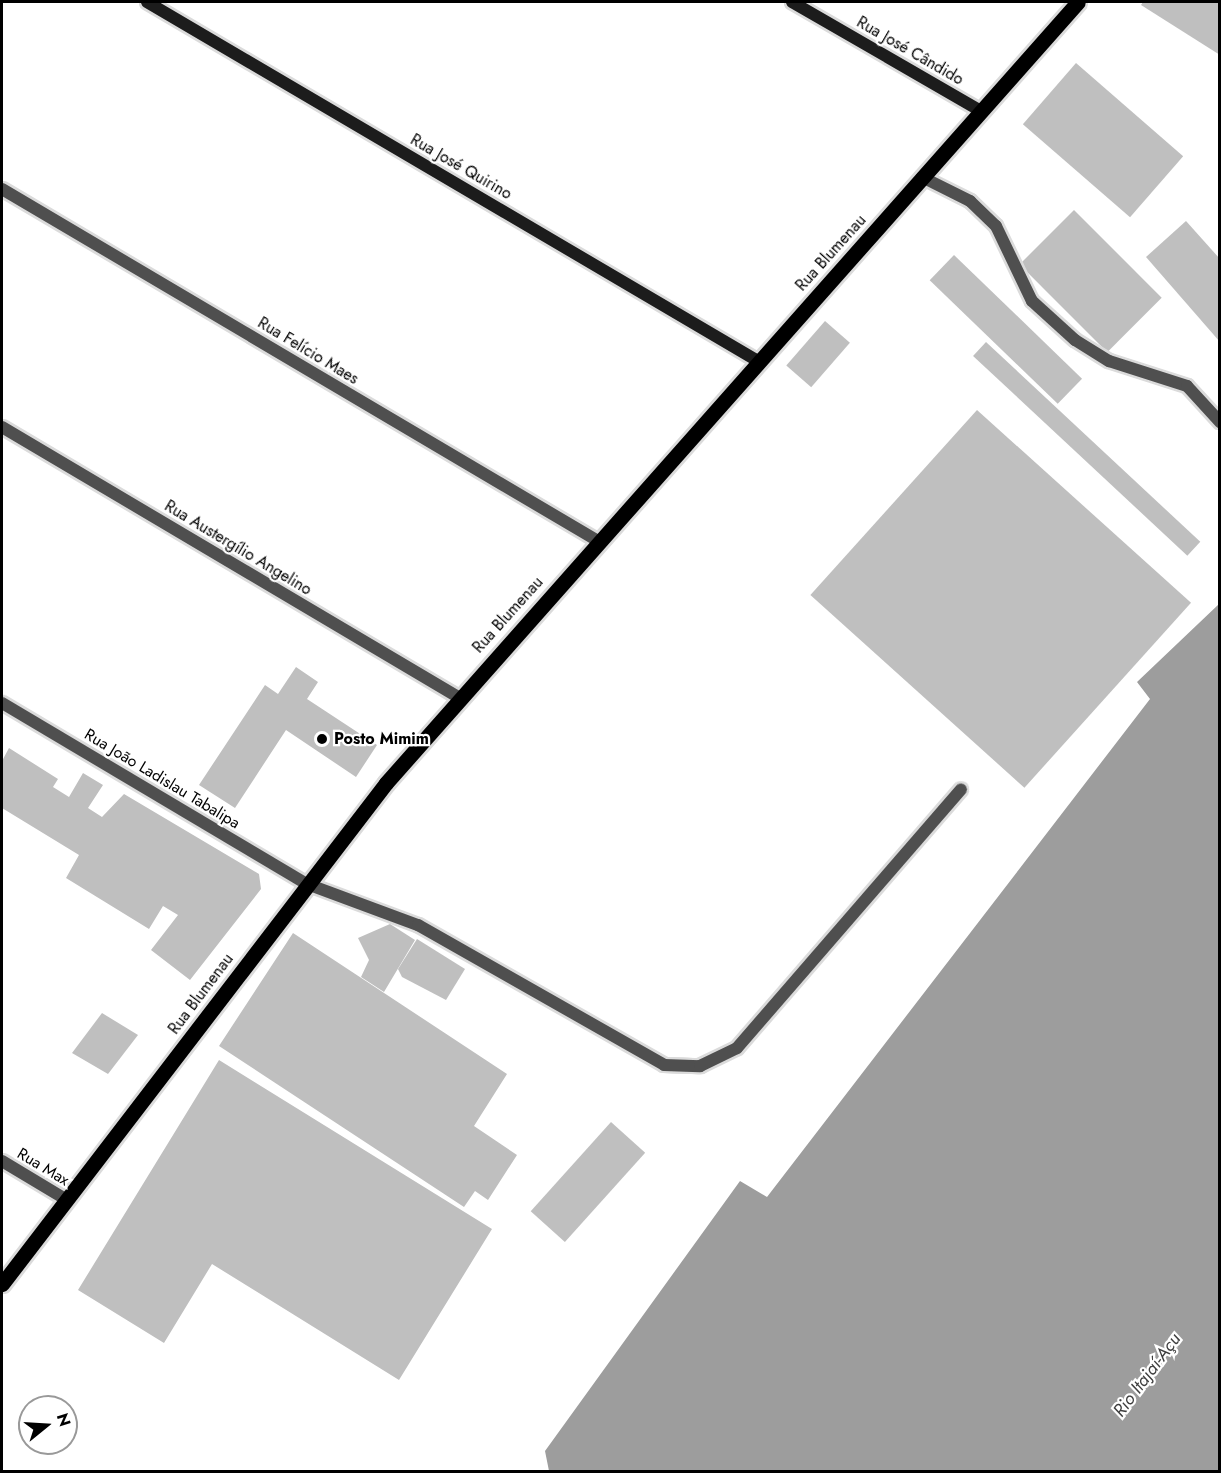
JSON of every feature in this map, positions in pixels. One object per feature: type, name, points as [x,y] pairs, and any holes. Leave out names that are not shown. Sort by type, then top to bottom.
[{"type":"main road","name":"Rua José Quirino","points":[[147,2],[758,361]]},
{"type":"main road","name":"Rua José Cândido","points":[[792,2],[981,111]]},
{"type":"main road","name":"Rua Blumenau","points":[[2,1284],[306,884],[458,697],[1078,2]]},
{"type":"street","points":[[922,177],[970,201],[996,226],[1032,302],[1075,340],[1109,361],[1187,386],[1220,422]]},
{"type":"street","name":"Rua Felício Maes","points":[[2,189],[598,541]]},
{"type":"street","name":"Rua Austergílio Angelino","points":[[2,427],[458,697]]},
{"type":"street","name":"Rua João Ladislau Tabalipa","points":[[2,703],[306,884],[418,924],[664,1065],[700,1066],[736,1048],[961,789]]},
{"type":"street","name":"Rua Max","points":[[2,1161],[67,1200]]},
{"type":"water","name":"Rio Itajaí-Açu","points":[[1219,604],[1219,1471],[549,1471],[545,1451],[740,1181],[767,1197],[1150,699],[1137,682]]},
{"type":"building","points":[[1143,2],[1220,2],[1220,55],[1141,5]]},
{"type":"building","points":[[1076,63],[1183,156],[1130,217],[1023,124]]},
{"type":"building","points":[[1074,210],[1162,298],[1107,352],[1020,264]]},
{"type":"building","points":[[1186,221],[1220,259],[1220,342],[1146,257]]},
{"type":"building","points":[[954,255],[1082,379],[1058,404],[930,280]]},
{"type":"building","points":[[825,321],[850,343],[811,387],[786,366]]},
{"type":"building","points":[[986,342],[1200,542],[1187,556],[973,356]]},
{"type":"building","points":[[977,410],[1191,603],[1024,788],[810,595]]},
{"type":"building","points":[[296,667],[318,682],[307,699],[377,745],[356,777],[286,730],[235,808],[199,785],[265,685],[278,694]]},
{"type":"building","points":[[9,748],[58,779],[53,787],[69,797],[83,773],[103,785],[88,808],[102,817],[124,794],[259,874],[261,889],[190,980],[151,950],[178,915],[163,906],[149,929],[66,878],[79,855],[2,808],[2,761]]},
{"type":"building","points":[[390,924],[415,940],[384,992],[361,977],[369,960],[358,938]]},
{"type":"building","points":[[293,933],[507,1074],[474,1126],[517,1155],[488,1200],[475,1191],[464,1207],[219,1046]]},
{"type":"building","points":[[417,939],[465,969],[446,1000],[402,977],[398,969]]},
{"type":"building","points":[[102,1013],[138,1035],[108,1074],[72,1053]]},
{"type":"building","points":[[219,1060],[492,1229],[399,1380],[212,1264],[164,1343],[78,1290]]},
{"type":"building","points":[[611,1122],[645,1153],[565,1242],[531,1211]]},
{"type":"place","name":"Posto Mimim","points":[[322,739]]}]
